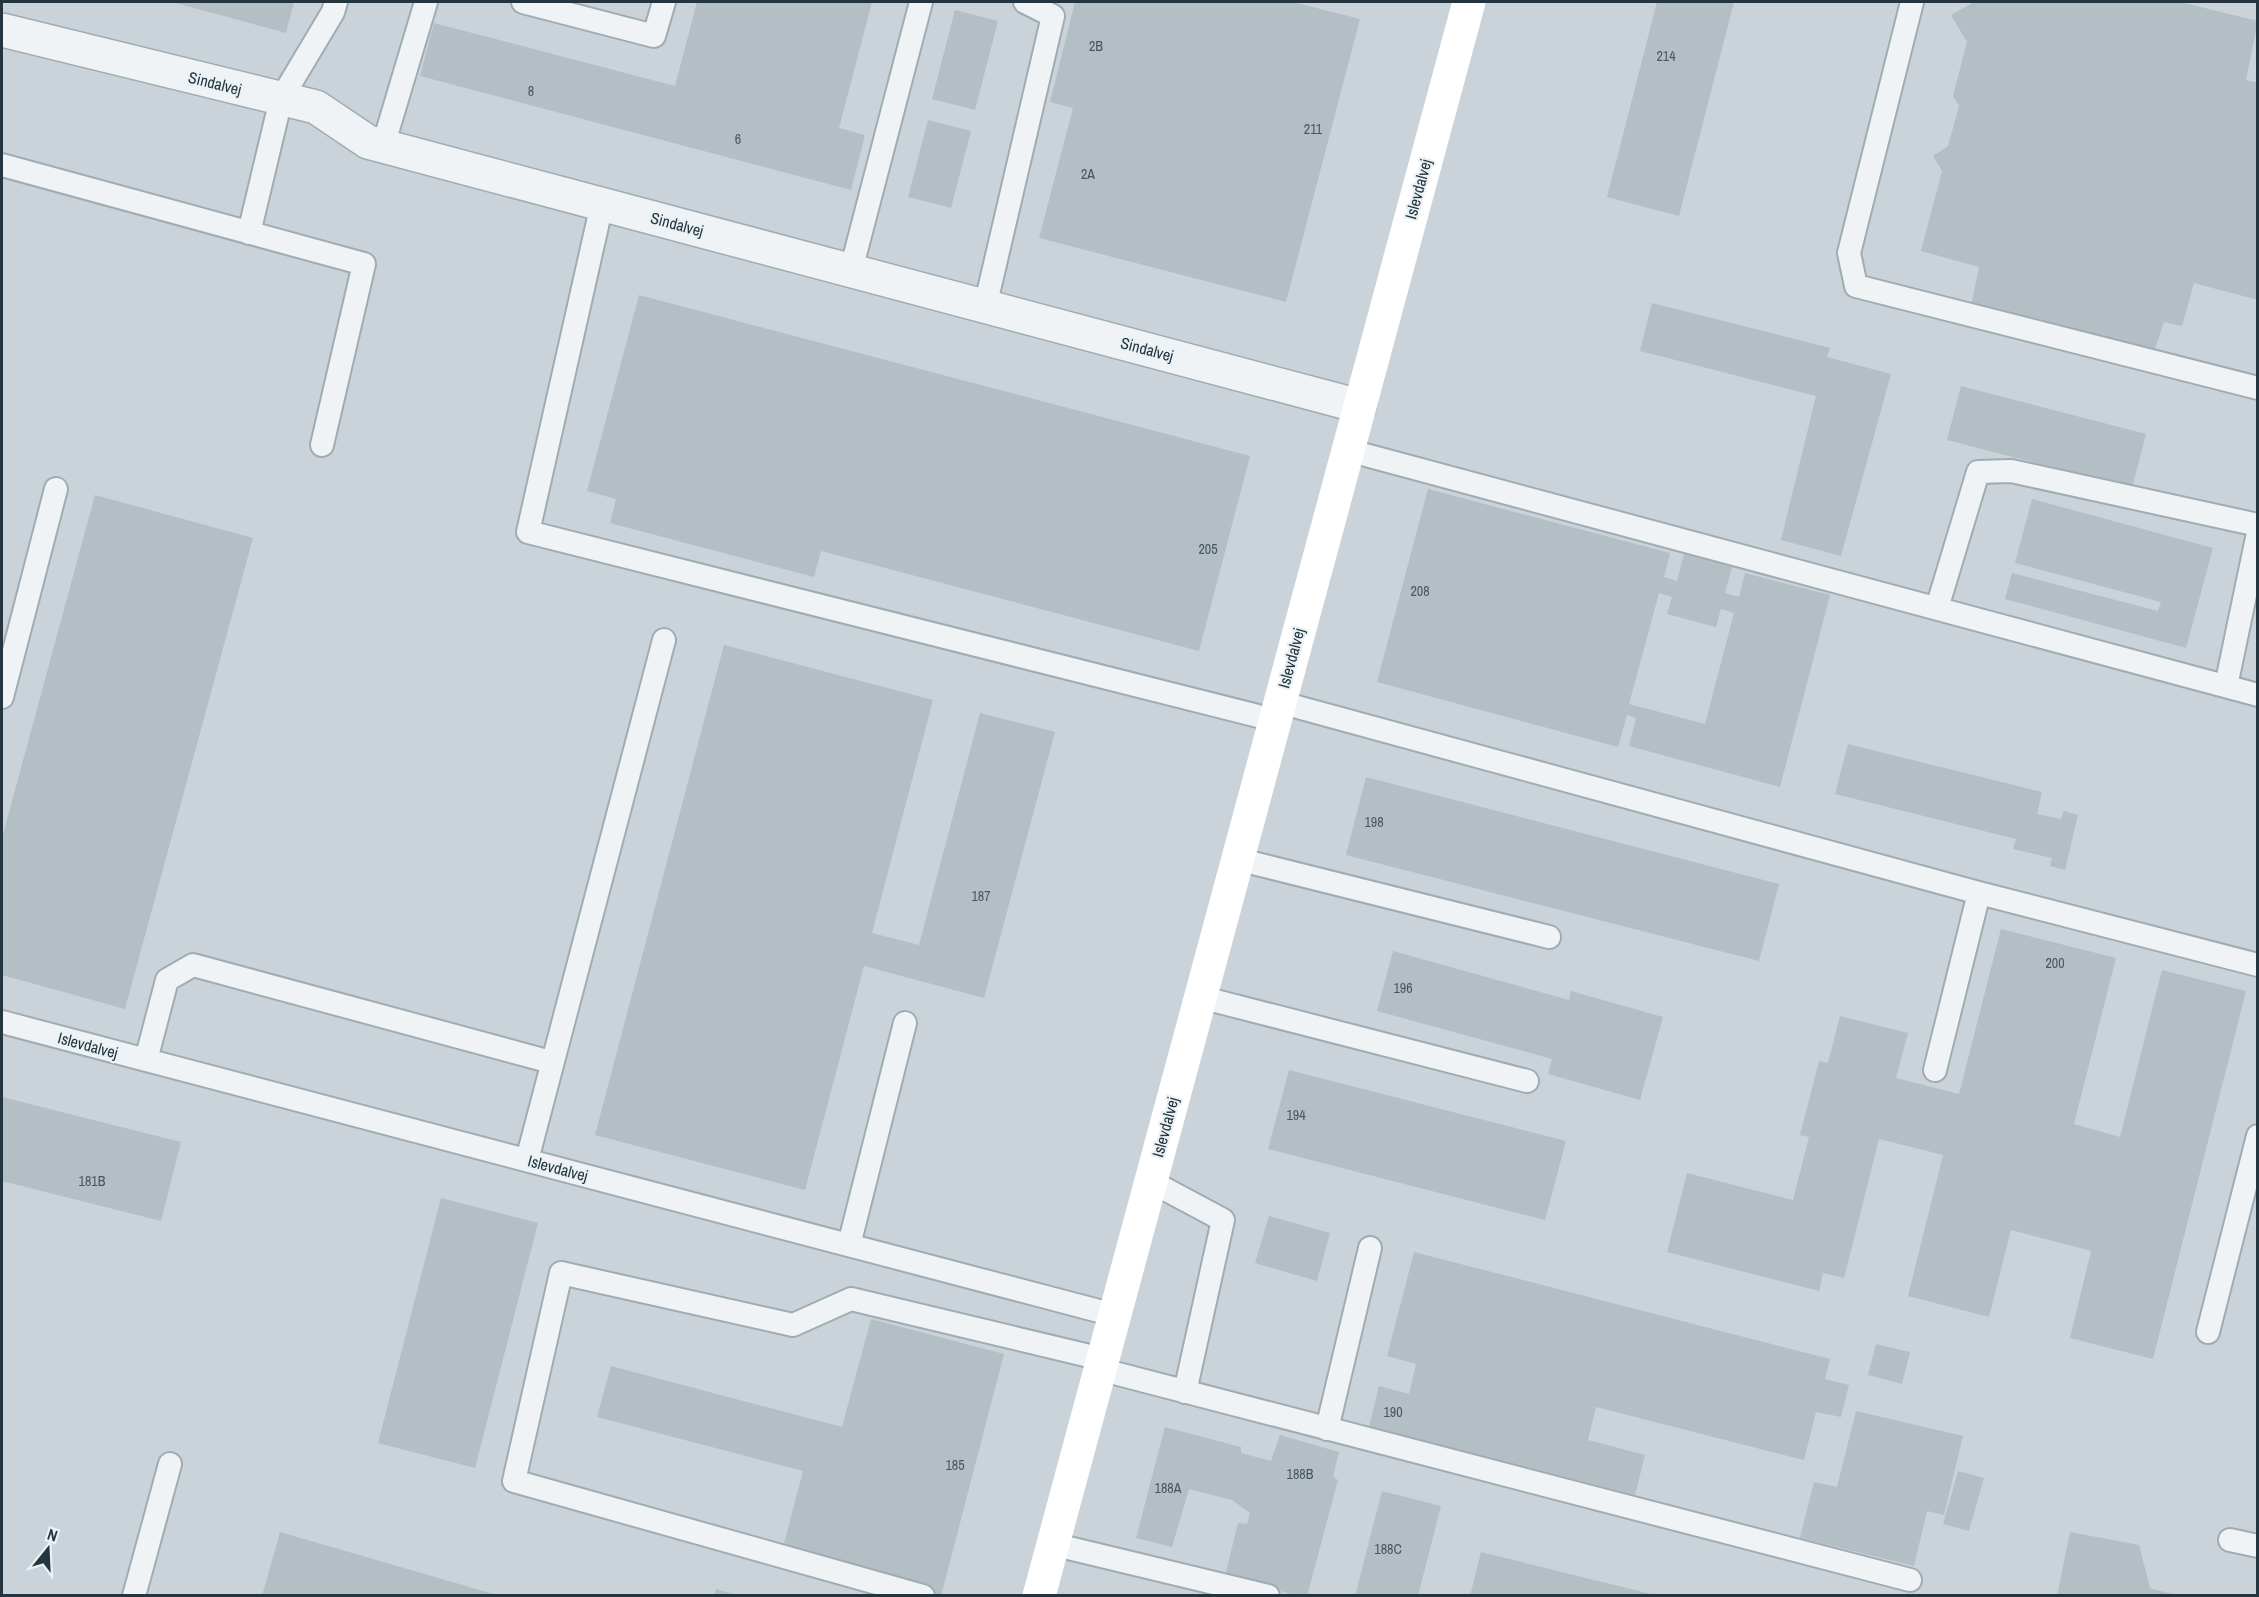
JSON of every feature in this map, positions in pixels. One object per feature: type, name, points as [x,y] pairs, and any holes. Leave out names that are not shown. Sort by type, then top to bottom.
[{"type":"street","name":"Islevdalvej","points":[[1039,1596],[1469,2]]},
{"type":"street","name":"Sindalvej","points":[[2,30],[316,107],[368,142],[1359,406]]},
{"type":"lane","points":[[249,233],[281,99],[333,12],[336,2]]},
{"type":"lane","points":[[383,146],[426,2]]},
{"type":"lane","points":[[523,2],[654,36],[664,2]]},
{"type":"lane","points":[[851,270],[921,2]]},
{"type":"lane","points":[[986,306],[1053,16],[1025,2]]},
{"type":"lane","points":[[1912,2],[1849,253],[1856,286],[2258,388]]},
{"type":"lane","points":[[2,165],[364,264],[322,445]]},
{"type":"lane","points":[[602,204],[528,532],[1277,711],[2258,965]]},
{"type":"lane","points":[[1347,450],[2258,694]]},
{"type":"lane","points":[[1937,608],[1978,472],[2011,471],[2258,525]]},
{"type":"lane","points":[[2,697],[56,489]]},
{"type":"lane","points":[[2226,686],[2258,533]]},
{"type":"lane","points":[[527,1160],[664,640]]},
{"type":"lane","points":[[1237,859],[1549,937]]},
{"type":"lane","points":[[1935,1070],[1979,893]]},
{"type":"lane","points":[[146,1060],[167,980],[193,964],[551,1062]]},
{"type":"lane","points":[[1200,997],[1527,1081]]},
{"type":"lane","name":"Islevdalvej","points":[[2,1022],[1114,1315]]},
{"type":"lane","points":[[849,1245],[905,1023]]},
{"type":"lane","points":[[2208,1332],[2258,1136]]},
{"type":"lane","points":[[1150,1181],[1223,1220],[1185,1392]]},
{"type":"lane","points":[[1327,1429],[1370,1248]]},
{"type":"lane","points":[[923,1596],[514,1481],[561,1273],[793,1325],[851,1299],[1101,1364],[1185,1392],[1910,1580]]},
{"type":"lane","points":[[134,1596],[170,1464]]},
{"type":"lane","points":[[2230,1539],[2258,1546]]},
{"type":"lane","points":[[1052,1544],[1268,1596]]},
{"type":"shaded area","points":[[2,2],[2257,2],[2257,1595],[2,1595]]},
{"type":"building","points":[[172,2],[294,2],[286,33]]},
{"type":"building","points":[[697,2],[872,2],[839,128],[865,135],[851,190],[420,76],[434,23],[675,86]]},
{"type":"building","points":[[1075,2],[1293,2],[1360,19],[1286,302],[1039,238],[1073,108],[1050,102]]},
{"type":"building","points":[[1657,2],[1734,2],[1679,216],[1607,197]]},
{"type":"building","points":[[1974,2],[2180,2],[2258,21],[2246,80],[2258,83],[2258,300],[2194,283],[2182,326],[2164,322],[2155,349],[2141,345],[2138,349],[1971,306],[1979,267],[1921,251],[1942,171],[1933,156],[1948,146],[1959,106],[1953,96],[1967,42],[1951,15]]},
{"type":"building","points":[[955,10],[998,21],[975,110],[932,99]]},
{"type":"building","points":[[928,120],[971,131],[951,208],[908,197]]},
{"type":"building","points":[[639,295],[1250,456],[1199,651],[821,551],[814,577],[610,523],[616,499],[587,491]]},
{"type":"building","points":[[1652,303],[1830,348],[1827,357],[1891,374],[1841,556],[1781,540],[1816,396],[1640,351]]},
{"type":"building","points":[[1961,386],[2146,434],[2132,488],[1947,440]]},
{"type":"building","points":[[1428,489],[1670,553],[1664,577],[1677,581],[1684,554],[1732,567],[1725,593],[1739,597],[1745,573],[1830,595],[1780,787],[1629,746],[1636,718],[1627,715],[1618,747],[1377,682]],"holes":[[[1659,593],[1672,597],[1667,614],[1716,627],[1721,609],[1734,613],[1705,724],[1629,704]]]},
{"type":"building","points":[[95,495],[253,538],[125,1009],[2,975],[2,838]]},
{"type":"building","points":[[2032,499],[2213,548],[2186,648],[2005,599],[2012,573],[2158,611],[2161,602],[2015,563]]},
{"type":"building","points":[[724,645],[933,700],[872,933],[919,945],[980,713],[1055,732],[984,998],[864,966],[805,1190],[595,1135]]},
{"type":"building","points":[[1848,744],[2042,792],[2037,814],[2061,819],[2064,811],[2078,815],[2065,870],[2050,866],[2052,858],[2013,849],[2016,839],[1835,794]]},
{"type":"building","points":[[1366,777],[1779,884],[1759,961],[1346,855]]},
{"type":"building","points":[[2001,929],[2116,958],[2074,1124],[2120,1137],[2162,970],[2246,991],[2153,1359],[2070,1338],[2091,1251],[2011,1230],[1989,1317],[1908,1296],[1943,1155],[1879,1139],[1844,1278],[1823,1273],[1819,1291],[1667,1252],[1687,1173],[1793,1200],[1809,1137],[1800,1135],[1819,1061],[1828,1063],[1840,1016],[1908,1033],[1896,1078],[1959,1094]]},
{"type":"building","points":[[1393,951],[1569,1000],[1571,991],[1663,1017],[1640,1100],[1548,1074],[1552,1059],[1377,1011]]},
{"type":"building","points":[[1289,1070],[1566,1141],[1545,1220],[1268,1149]]},
{"type":"building","points":[[2,1097],[181,1142],[161,1221],[2,1181]]},
{"type":"building","points":[[441,1198],[538,1223],[475,1468],[378,1443]]},
{"type":"building","points":[[1269,1216],[1330,1233],[1317,1281],[1255,1263]]},
{"type":"building","points":[[1414,1252],[1830,1359],[1825,1379],[1849,1385],[1841,1417],[1816,1412],[1804,1460],[1596,1407],[1588,1440],[1645,1455],[1635,1495],[1369,1427],[1379,1386],[1409,1394],[1416,1364],[1387,1356]]},
{"type":"building","points":[[871,1319],[1004,1354],[941,1596],[781,1555],[803,1471],[597,1417],[611,1366],[842,1427]]},
{"type":"building","points":[[1876,1344],[1910,1352],[1902,1384],[1868,1375]]},
{"type":"building","points":[[1856,1411],[1963,1436],[1944,1515],[1927,1511],[1914,1566],[1800,1538],[1814,1482],[1837,1487]]},
{"type":"building","points":[[1165,1427],[1241,1447],[1241,1453],[1271,1461],[1280,1435],[1339,1452],[1333,1477],[1338,1480],[1307,1596],[1298,1596],[1225,1576],[1238,1523],[1247,1524],[1250,1513],[1232,1500],[1189,1489],[1172,1547],[1136,1538]]},
{"type":"building","points":[[1958,1471],[1984,1478],[1969,1531],[1943,1524]]},
{"type":"building","points":[[1382,1491],[1441,1506],[1418,1596],[1355,1596]]},
{"type":"building","points":[[280,1532],[497,1595],[497,1596],[262,1596]]},
{"type":"building","points":[[2070,1532],[2139,1545],[2150,1588],[2179,1596],[2057,1596]]},
{"type":"building","points":[[1481,1552],[1655,1595],[1655,1596],[1470,1596]]},
{"type":"building","points":[[716,1589],[736,1595],[714,1596]]}]
